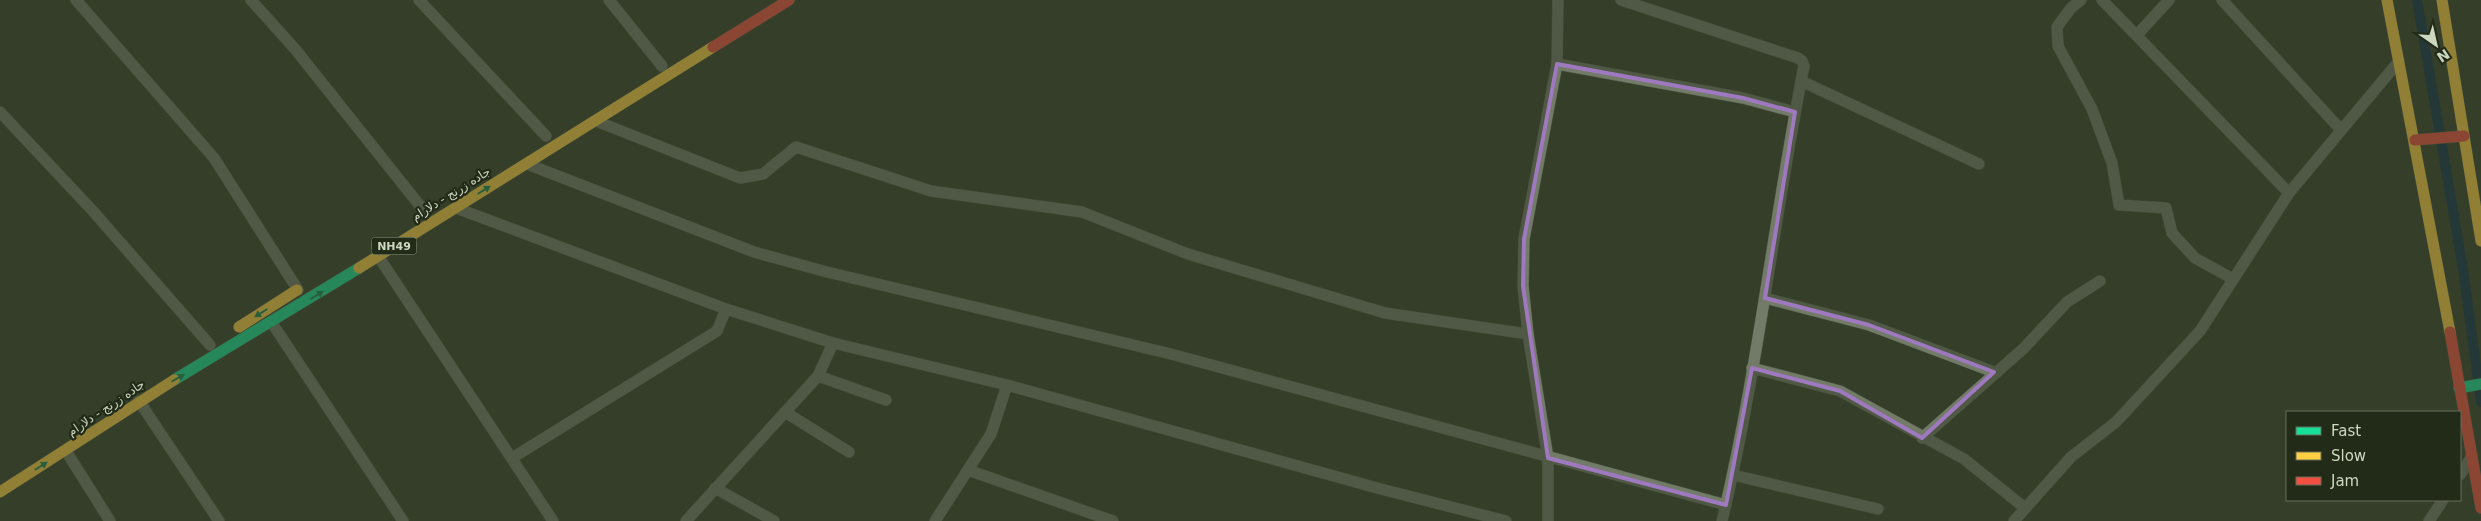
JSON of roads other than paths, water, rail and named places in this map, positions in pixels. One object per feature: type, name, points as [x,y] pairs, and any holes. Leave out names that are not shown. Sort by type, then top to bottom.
[{"type":"main road","name":"جاده زرنج - دلارام","points":[[0,492],[66,451],[139,401],[272,323],[789,0]]},
{"type":"main road","points":[[2387,0],[2415,140],[2481,508]]},
{"type":"main road","points":[[2442,0],[2481,241]]},
{"type":"main road","points":[[612,96],[685,50]]},
{"type":"main road","points":[[2415,140],[2464,136]]},
{"type":"main road","name":"جاده زرنج - دلارام","points":[[93,418],[302,287]]},
{"type":"main road","points":[[2459,388],[2481,384]]},
{"type":"street","points":[[76,0],[214,158],[302,287]]},
{"type":"street","points":[[251,0],[295,49],[425,212]]},
{"type":"street","points":[[419,0],[546,136]]},
{"type":"street","points":[[609,0],[662,66]]},
{"type":"street","points":[[1548,521],[1548,458],[1528,334],[1523,286],[1524,239],[1557,64],[1558,0]]},
{"type":"street","points":[[1620,0],[1798,58],[1804,66],[1766,298],[1733,476],[1722,521]]},
{"type":"street","points":[[2081,0],[2071,8],[2057,26],[2058,46],[2092,109],[2112,163],[2119,205],[2166,208],[2172,233],[2195,258],[2233,279]]},
{"type":"street","points":[[2102,0],[2289,193]]},
{"type":"street","points":[[2137,35],[2170,0]]},
{"type":"street","points":[[2222,0],[2341,130]]},
{"type":"street","points":[[2014,521],[2071,457],[2116,422],[2200,331],[2289,193],[2400,61]]},
{"type":"street","points":[[1557,64],[1743,98],[1795,112]]},
{"type":"street","points":[[1801,81],[1980,164]]},
{"type":"street","points":[[0,112],[92,210],[210,345]]},
{"type":"street","points":[[596,121],[740,178],[763,174],[796,147],[931,191],[1082,212],[1188,254],[1385,313],[1528,334]]},
{"type":"street","points":[[526,164],[754,252],[827,272],[1171,354],[1548,458],[1726,504]]},
{"type":"street","points":[[456,208],[726,309],[833,343],[1007,385],[1368,485],[1506,521]]},
{"type":"street","points":[[378,256],[554,521]]},
{"type":"street","points":[[1922,438],[1994,372],[2023,349],[2066,302],[2100,281]]},
{"type":"street","points":[[1766,298],[1869,324],[1994,372]]},
{"type":"street","points":[[512,458],[717,331],[726,309]]},
{"type":"street","points":[[272,323],[403,521]]},
{"type":"street","points":[[686,521],[818,376],[833,343]]},
{"type":"street","points":[[1752,368],[1840,391],[1922,438],[1964,459],[2025,508]]},
{"type":"street","points":[[818,376],[886,400]]},
{"type":"street","points":[[935,521],[991,434],[1007,385]]},
{"type":"street","points":[[139,401],[219,521]]},
{"type":"street","points":[[785,412],[849,452]]},
{"type":"street","points":[[66,451],[110,521]]},
{"type":"street","points":[[2461,473],[2472,456]]},
{"type":"street","points":[[968,470],[1112,521]]},
{"type":"street","points":[[1733,476],[1878,509]]},
{"type":"street","points":[[716,488],[774,521]]},
{"type":"street","points":[[2429,521],[2442,501]]},
{"type":"waterway","points":[[2417,0],[2463,269],[2481,402]]}]
